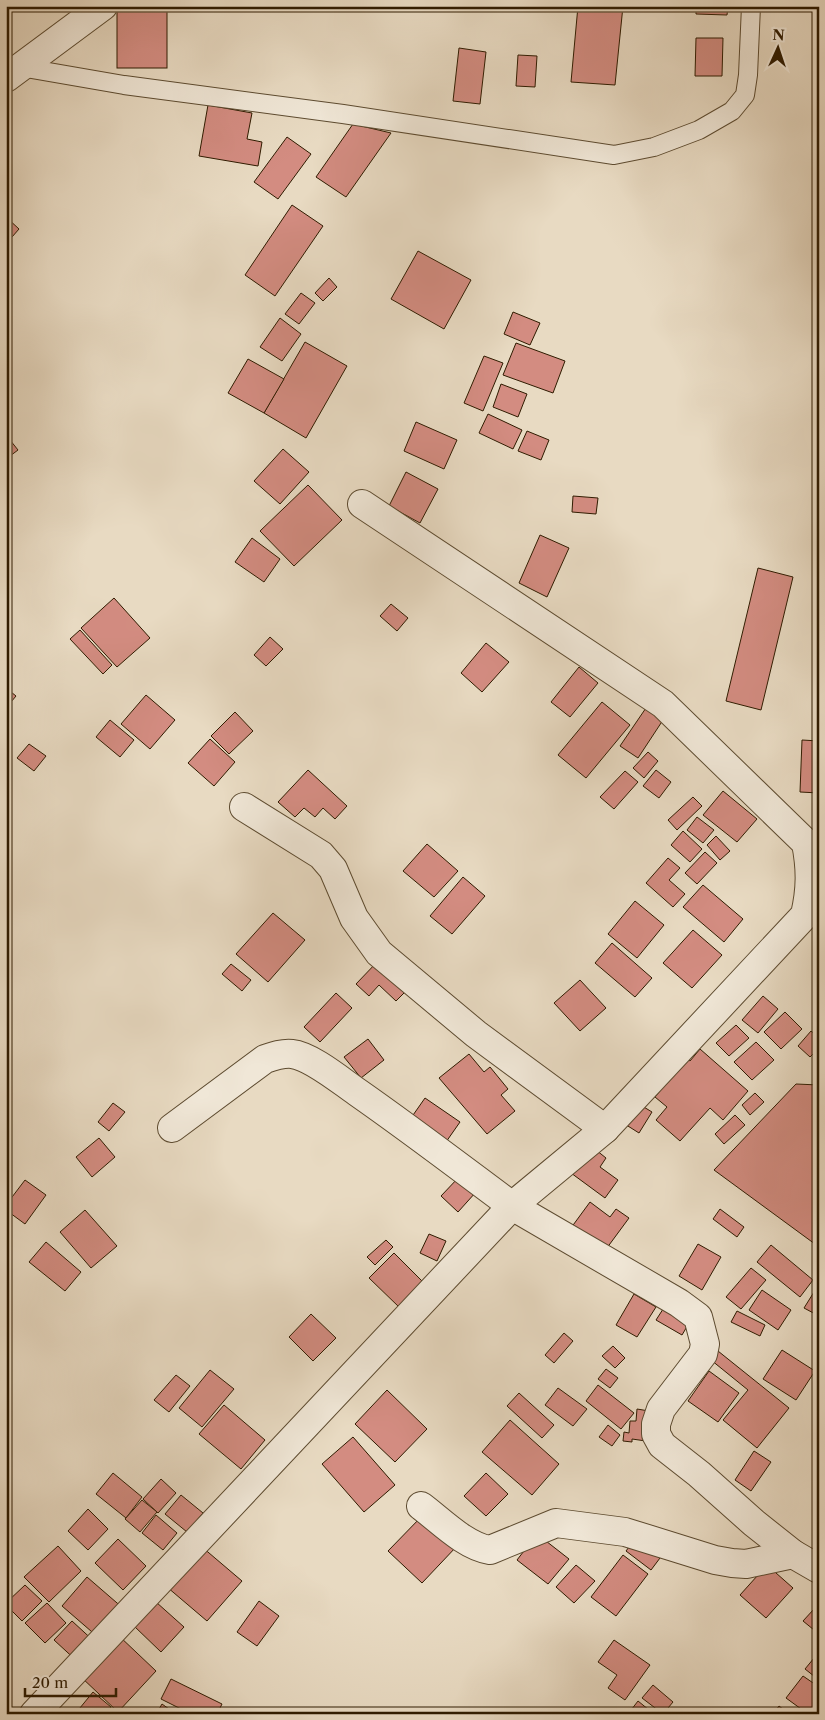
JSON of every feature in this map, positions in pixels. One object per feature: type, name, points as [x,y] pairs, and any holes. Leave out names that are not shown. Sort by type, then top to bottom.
[{"type":"street","points":[[13,73],[103,6]]},
{"type":"street","points":[[34,1714],[512,1206],[605,1129],[805,915],[809,894],[810,868],[806,843],[663,704],[362,504]]},
{"type":"street","points":[[244,807],[321,855],[333,869],[354,918],[379,953],[476,1034],[605,1129]]},
{"type":"street","points":[[172,1128],[265,1059],[292,1054],[304,1058],[326,1070],[395,1119],[512,1206],[679,1303],[698,1316],[705,1344],[703,1354],[662,1409],[656,1424],[656,1434],[662,1445],[699,1474],[754,1523],[793,1554],[819,1569]]},
{"type":"street","points":[[421,1506],[468,1542],[481,1549],[490,1550],[556,1523],[624,1532],[715,1560],[732,1563],[746,1564],[793,1554]]},
{"type":"lane","points":[[13,73],[343,114],[614,155],[654,147],[699,130],[732,111],[745,95],[752,6]]},
{"type":"building","points":[[117,6],[167,6],[167,68],[117,68]]},
{"type":"building","points":[[578,6],[623,6],[615,85],[571,82]]},
{"type":"building","points":[[696,6],[728,6],[727,15],[696,14]]},
{"type":"building","points":[[696,38],[723,38],[722,76],[695,76]]},
{"type":"building","points":[[459,48],[486,52],[480,104],[453,101]]},
{"type":"building","points":[[518,55],[537,56],[535,87],[516,86]]},
{"type":"building","points":[[208,105],[252,113],[247,139],[262,142],[258,166],[199,156]]},
{"type":"building","points":[[353,124],[391,133],[346,197],[316,177]]},
{"type":"building","points":[[287,137],[311,154],[278,199],[254,182]]},
{"type":"building","points":[[292,205],[323,226],[275,296],[245,275]]},
{"type":"building","points":[[6,217],[19,229],[12,237],[6,232]]},
{"type":"building","points":[[418,251],[471,280],[444,329],[391,299]]},
{"type":"building","points":[[329,278],[337,287],[323,301],[315,293]]},
{"type":"building","points":[[301,293],[315,303],[299,324],[285,314]]},
{"type":"building","points":[[513,312],[540,323],[530,345],[504,334]]},
{"type":"building","points":[[280,318],[301,334],[282,361],[260,347]]},
{"type":"building","points":[[305,342],[347,366],[306,438],[264,413]]},
{"type":"building","points":[[516,343],[565,361],[553,393],[503,375]]},
{"type":"building","points":[[484,356],[503,363],[483,411],[464,403]]},
{"type":"building","points":[[248,359],[284,379],[264,413],[228,393]]},
{"type":"building","points":[[501,384],[527,394],[518,417],[493,407]]},
{"type":"building","points":[[488,414],[522,430],[513,449],[479,433]]},
{"type":"building","points":[[416,422],[457,440],[444,469],[404,451]]},
{"type":"building","points":[[527,431],[549,440],[541,460],[518,451]]},
{"type":"building","points":[[6,435],[18,450],[6,459]]},
{"type":"building","points":[[283,449],[309,472],[280,504],[254,481]]},
{"type":"building","points":[[406,472],[438,489],[420,523],[389,506]]},
{"type":"building","points":[[308,485],[342,520],[294,566],[260,531]]},
{"type":"building","points":[[573,496],[598,498],[596,514],[572,512]]},
{"type":"building","points":[[540,535],[569,548],[547,597],[519,583]]},
{"type":"building","points":[[252,538],[280,559],[264,582],[235,562]]},
{"type":"building","points":[[758,568],[793,577],[761,710],[726,701]]},
{"type":"building","points":[[114,598],[150,638],[117,667],[81,628]]},
{"type":"building","points":[[391,604],[408,618],[397,631],[380,616]]},
{"type":"building","points":[[80,630],[112,665],[103,674],[70,639]]},
{"type":"building","points":[[270,637],[283,649],[266,666],[254,655]]},
{"type":"building","points":[[486,643],[509,662],[482,692],[461,673]]},
{"type":"building","points":[[579,667],[598,683],[570,717],[551,702]]},
{"type":"building","points":[[6,688],[16,696],[6,708]]},
{"type":"building","points":[[146,695],[175,720],[150,749],[121,724]]},
{"type":"building","points":[[602,702],[630,725],[586,778],[558,755]]},
{"type":"building","points":[[648,705],[665,717],[638,758],[620,746]]},
{"type":"building","points":[[235,712],[253,731],[229,754],[211,736]]},
{"type":"building","points":[[110,720],[134,740],[120,757],[96,737]]},
{"type":"building","points":[[210,739],[235,762],[214,786],[188,763]]},
{"type":"building","points":[[802,740],[819,741],[819,793],[800,792]]},
{"type":"building","points":[[29,744],[46,756],[34,771],[17,758]]},
{"type":"building","points":[[648,752],[658,761],[644,778],[633,768]]},
{"type":"building","points":[[308,770],[347,806],[335,819],[323,808],[315,817],[304,808],[295,817],[278,802]]},
{"type":"building","points":[[656,770],[671,782],[659,798],[643,786]]},
{"type":"building","points":[[625,771],[638,782],[614,809],[600,797]]},
{"type":"building","points":[[723,791],[757,819],[737,842],[703,815]]},
{"type":"building","points":[[693,797],[702,806],[677,830],[668,820]]},
{"type":"building","points":[[697,817],[714,830],[703,843],[687,830]]},
{"type":"building","points":[[683,831],[702,849],[690,862],[671,845]]},
{"type":"building","points":[[716,836],[730,851],[720,860],[707,845]]},
{"type":"building","points":[[427,844],[458,871],[434,897],[403,871]]},
{"type":"building","points":[[705,852],[717,863],[697,884],[685,873]]},
{"type":"building","points":[[668,858],[680,868],[669,880],[685,894],[673,907],[646,883]]},
{"type":"building","points":[[463,877],[485,896],[452,934],[430,916]]},
{"type":"building","points":[[703,885],[743,919],[724,942],[683,907]]},
{"type":"building","points":[[635,901],[664,925],[637,958],[608,934]]},
{"type":"building","points":[[273,913],[305,940],[268,982],[236,954]]},
{"type":"building","points":[[693,930],[722,955],[692,988],[663,963]]},
{"type":"building","points":[[612,943],[652,978],[635,997],[595,963]]},
{"type":"building","points":[[378,961],[408,989],[396,1001],[379,985],[369,996],[356,984]]},
{"type":"building","points":[[231,964],[251,980],[242,991],[222,974]]},
{"type":"building","points":[[580,980],[606,1008],[580,1031],[554,1003]]},
{"type":"building","points":[[336,993],[352,1008],[320,1042],[304,1027]]},
{"type":"building","points":[[763,996],[778,1009],[758,1033],[742,1020]]},
{"type":"building","points":[[785,1012],[802,1029],[781,1049],[764,1032]]},
{"type":"building","points":[[736,1025],[749,1038],[729,1056],[716,1043]]},
{"type":"building","points":[[811,1031],[819,1038],[819,1048],[810,1057],[798,1046]]},
{"type":"building","points":[[368,1039],[384,1060],[361,1078],[344,1057]]},
{"type":"building","points":[[756,1042],[774,1060],[752,1080],[734,1062]]},
{"type":"building","points":[[700,1049],[748,1091],[723,1120],[710,1108],[680,1141],[656,1120],[667,1107],[655,1097],[659,1092],[652,1085],[680,1053],[690,1061]]},
{"type":"building","points":[[469,1054],[484,1072],[490,1067],[508,1089],[501,1095],[515,1111],[487,1134],[439,1078]]},
{"type":"building","points":[[796,1084],[819,1085],[819,1247],[714,1170]]},
{"type":"building","points":[[755,1093],[764,1102],[750,1115],[742,1105]]},
{"type":"building","points":[[425,1098],[460,1122],[446,1142],[411,1118]]},
{"type":"building","points":[[634,1101],[652,1112],[639,1133],[620,1121]]},
{"type":"building","points":[[113,1103],[125,1112],[109,1131],[98,1122]]},
{"type":"building","points":[[735,1115],[745,1125],[724,1144],[715,1134]]},
{"type":"building","points":[[99,1138],[115,1157],[92,1177],[76,1157]]},
{"type":"building","points":[[591,1146],[606,1158],[600,1167],[618,1180],[605,1198],[571,1173]]},
{"type":"building","points":[[459,1177],[476,1192],[458,1212],[441,1196]]},
{"type":"building","points":[[25,1180],[46,1195],[25,1224],[6,1210],[6,1205]]},
{"type":"building","points":[[590,1202],[610,1217],[616,1209],[629,1218],[601,1256],[568,1232]]},
{"type":"building","points":[[720,1209],[744,1227],[737,1237],[713,1219]]},
{"type":"building","points":[[85,1210],[117,1246],[91,1268],[60,1232]]},
{"type":"building","points":[[429,1234],[446,1241],[437,1261],[420,1253]]},
{"type":"building","points":[[386,1240],[393,1247],[375,1265],[367,1257]]},
{"type":"building","points":[[46,1242],[81,1272],[65,1291],[29,1262]]},
{"type":"building","points":[[698,1244],[721,1257],[702,1290],[679,1276]]},
{"type":"building","points":[[771,1245],[813,1280],[800,1297],[757,1262]]},
{"type":"building","points":[[394,1253],[423,1282],[399,1307],[369,1278]]},
{"type":"building","points":[[751,1268],[766,1280],[741,1309],[726,1297]]},
{"type":"building","points":[[819,1284],[819,1316],[804,1308]]},
{"type":"building","points":[[762,1290],[791,1310],[778,1330],[749,1310]]},
{"type":"building","points":[[634,1294],[656,1307],[637,1337],[616,1325]]},
{"type":"building","points":[[667,1303],[692,1318],[682,1335],[656,1320]]},
{"type":"building","points":[[737,1311],[765,1325],[760,1336],[731,1322]]},
{"type":"building","points":[[311,1314],[336,1338],[313,1361],[289,1337]]},
{"type":"building","points":[[564,1333],[573,1341],[554,1363],[545,1355]]},
{"type":"building","points":[[613,1346],[625,1358],[615,1368],[602,1356]]},
{"type":"building","points":[[782,1350],[815,1371],[796,1400],[763,1379]]},
{"type":"building","points":[[718,1351],[789,1408],[757,1448],[723,1420],[748,1390],[711,1360]]},
{"type":"building","points":[[606,1369],[618,1378],[610,1388],[598,1379]]},
{"type":"building","points":[[210,1370],[234,1389],[202,1427],[179,1408]]},
{"type":"building","points":[[709,1371],[739,1393],[718,1422],[688,1401]]},
{"type":"building","points":[[176,1375],[190,1386],[169,1412],[154,1400]]},
{"type":"building","points":[[598,1385],[634,1413],[621,1429],[586,1401]]},
{"type":"building","points":[[558,1388],[587,1409],[573,1426],[545,1405]]},
{"type":"building","points":[[387,1390],[427,1429],[395,1462],[355,1424]]},
{"type":"building","points":[[519,1393],[554,1425],[542,1438],[507,1406]]},
{"type":"building","points":[[224,1405],[265,1440],[241,1469],[199,1434]]},
{"type":"building","points":[[637,1409],[649,1411],[646,1441],[632,1439],[632,1442],[623,1441],[624,1432],[629,1433],[630,1421],[636,1421]]},
{"type":"building","points":[[510,1420],[559,1464],[532,1495],[482,1452]]},
{"type":"building","points":[[608,1425],[620,1435],[612,1446],[599,1437]]},
{"type":"building","points":[[353,1437],[395,1485],[364,1512],[322,1464]]},
{"type":"building","points":[[754,1451],[771,1462],[751,1491],[735,1480]]},
{"type":"building","points":[[113,1473],[142,1497],[126,1518],[96,1494]]},
{"type":"building","points":[[486,1473],[508,1494],[486,1516],[464,1496]]},
{"type":"building","points":[[161,1479],[176,1493],[158,1513],[143,1499]]},
{"type":"building","points":[[181,1495],[203,1513],[187,1532],[165,1514]]},
{"type":"building","points":[[142,1500],[157,1512],[140,1532],[125,1519]]},
{"type":"building","points":[[88,1509],[108,1529],[88,1550],[68,1531]]},
{"type":"building","points":[[156,1515],[177,1533],[163,1550],[142,1533]]},
{"type":"building","points":[[423,1515],[457,1546],[422,1583],[388,1551]]},
{"type":"building","points":[[537,1534],[569,1559],[548,1584],[517,1560]]},
{"type":"building","points":[[118,1539],[146,1566],[123,1590],[95,1563]]},
{"type":"building","points":[[635,1539],[660,1558],[651,1570],[626,1551]]},
{"type":"building","points":[[58,1546],[81,1571],[49,1602],[24,1577]]},
{"type":"building","points":[[202,1547],[242,1581],[207,1621],[167,1587]]},
{"type":"building","points":[[623,1555],[648,1574],[616,1616],[591,1597]]},
{"type":"building","points":[[576,1565],[595,1581],[574,1603],[556,1587]]},
{"type":"building","points":[[767,1565],[793,1588],[766,1618],[740,1595]]},
{"type":"building","points":[[87,1577],[124,1609],[99,1638],[62,1606]]},
{"type":"building","points":[[25,1585],[42,1601],[22,1621],[6,1603]]},
{"type":"building","points":[[259,1601],[279,1616],[257,1646],[237,1632]]},
{"type":"building","points":[[156,1602],[184,1627],[161,1652],[134,1626]]},
{"type":"building","points":[[47,1603],[66,1623],[45,1643],[25,1623]]},
{"type":"building","points":[[814,1609],[819,1613],[819,1634],[803,1621]]},
{"type":"building","points":[[72,1621],[97,1644],[79,1663],[54,1640]]},
{"type":"building","points":[[118,1635],[156,1671],[118,1712],[80,1676]]},
{"type":"building","points":[[614,1640],[650,1665],[625,1700],[608,1688],[617,1675],[598,1662]]},
{"type":"building","points":[[819,1652],[819,1680],[805,1669]]},
{"type":"building","points":[[803,1676],[819,1687],[819,1714],[808,1714],[786,1698]]},
{"type":"building","points":[[171,1679],[222,1704],[217,1714],[191,1714],[161,1699]]},
{"type":"building","points":[[653,1685],[673,1702],[663,1714],[642,1698]]},
{"type":"building","points":[[93,1692],[111,1707],[106,1714],[75,1714]]},
{"type":"building","points":[[638,1701],[654,1714],[628,1714]]},
{"type":"building","points":[[162,1704],[176,1714],[156,1714]]},
{"type":"building","points":[[779,1706],[789,1714],[773,1714]]}]
